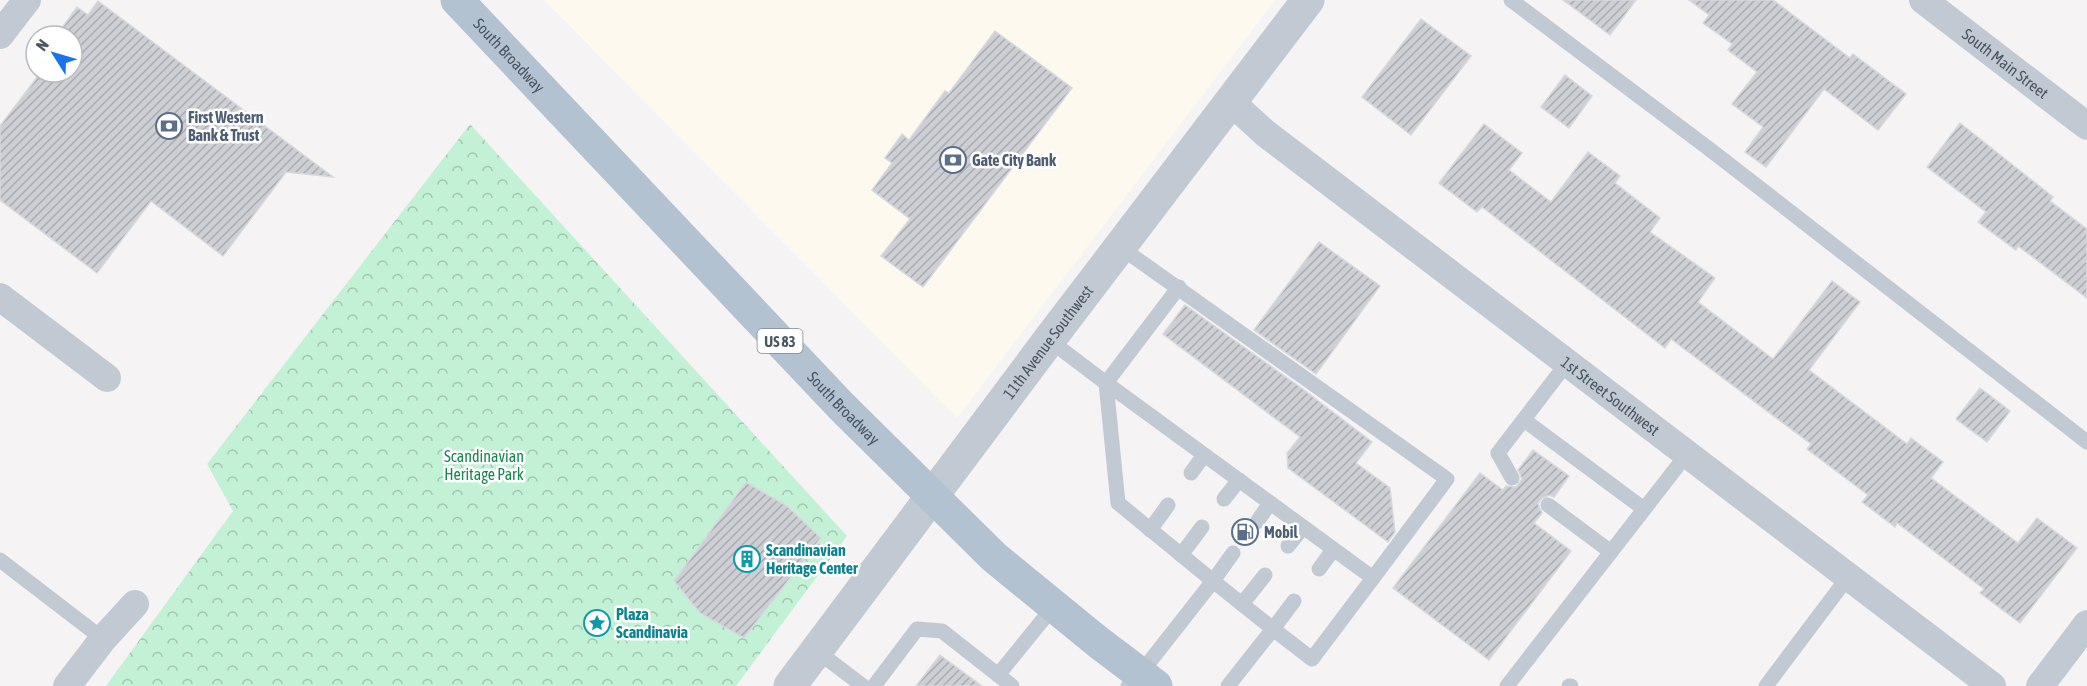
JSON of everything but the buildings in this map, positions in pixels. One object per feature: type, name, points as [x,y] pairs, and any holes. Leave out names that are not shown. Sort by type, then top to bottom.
[{"type":"main road","name":"South Broadway","points":[[457,0],[842,407],[994,557],[1141,682]]},
{"type":"street","points":[[0,35],[27,0]]},
{"type":"street","name":"11th Avenue Southwest","points":[[790,686],[1049,340],[1308,0]]},
{"type":"street","name":"South Main Street","points":[[1923,0],[2087,126]]},
{"type":"street","name":"1st Street Southwest","points":[[1231,102],[1265,133],[1992,686]]},
{"type":"street","points":[[0,297],[107,378]]},
{"type":"street","points":[[67,686],[103,639],[135,604]]},
{"type":"street","points":[[2040,686],[2087,624]]},
{"type":"lane","points":[[1510,0],[1718,155],[2087,442]]},
{"type":"lane","points":[[1120,247],[1179,287],[1447,479],[1312,660],[1118,503],[1106,383],[1179,287]]},
{"type":"lane","points":[[1049,340],[1373,578]]},
{"type":"lane","points":[[1512,478],[1498,453],[1567,363]]},
{"type":"lane","points":[[1524,420],[1644,509]]},
{"type":"lane","points":[[1507,686],[1687,454]]},
{"type":"lane","points":[[1191,473],[1204,455]]},
{"type":"lane","points":[[1224,499],[1239,480]]},
{"type":"lane","points":[[1257,522],[1270,503]]},
{"type":"lane","points":[[1150,530],[1168,505]]},
{"type":"lane","points":[[1548,505],[1611,552]]},
{"type":"lane","points":[[1181,555],[1202,527]]},
{"type":"lane","points":[[1288,546],[1303,527]]},
{"type":"lane","points":[[1319,569],[1333,549]]},
{"type":"lane","points":[[1141,682],[1233,553]]},
{"type":"lane","points":[[0,560],[103,639]]},
{"type":"lane","points":[[1242,604],[1265,575]]},
{"type":"lane","points":[[1766,686],[1848,577]]},
{"type":"lane","points":[[1228,686],[1294,601]]},
{"type":"lane","points":[[998,675],[1054,606]]},
{"type":"lane","points":[[874,686],[917,629],[942,631],[1012,686]]},
{"type":"lane","points":[[817,651],[864,686]]},
{"type":"shaded area","points":[[544,0],[1275,0],[957,418]]},
{"type":"green space","name":"Scandinavian Heritage Park","points":[[470,124],[847,536],[736,686],[106,686],[233,511],[207,464]]},
{"type":"place","name":"First Western Bank & Trust","points":[[169,126]]},
{"type":"place","name":"Gate City Bank","points":[[953,160]]},
{"type":"place","name":"Mobil","points":[[1245,532]]},
{"type":"place","name":"Scandinavian Heritage Center","points":[[747,559]]},
{"type":"place","name":"Plaza Scandinavia","points":[[597,623]]}]
